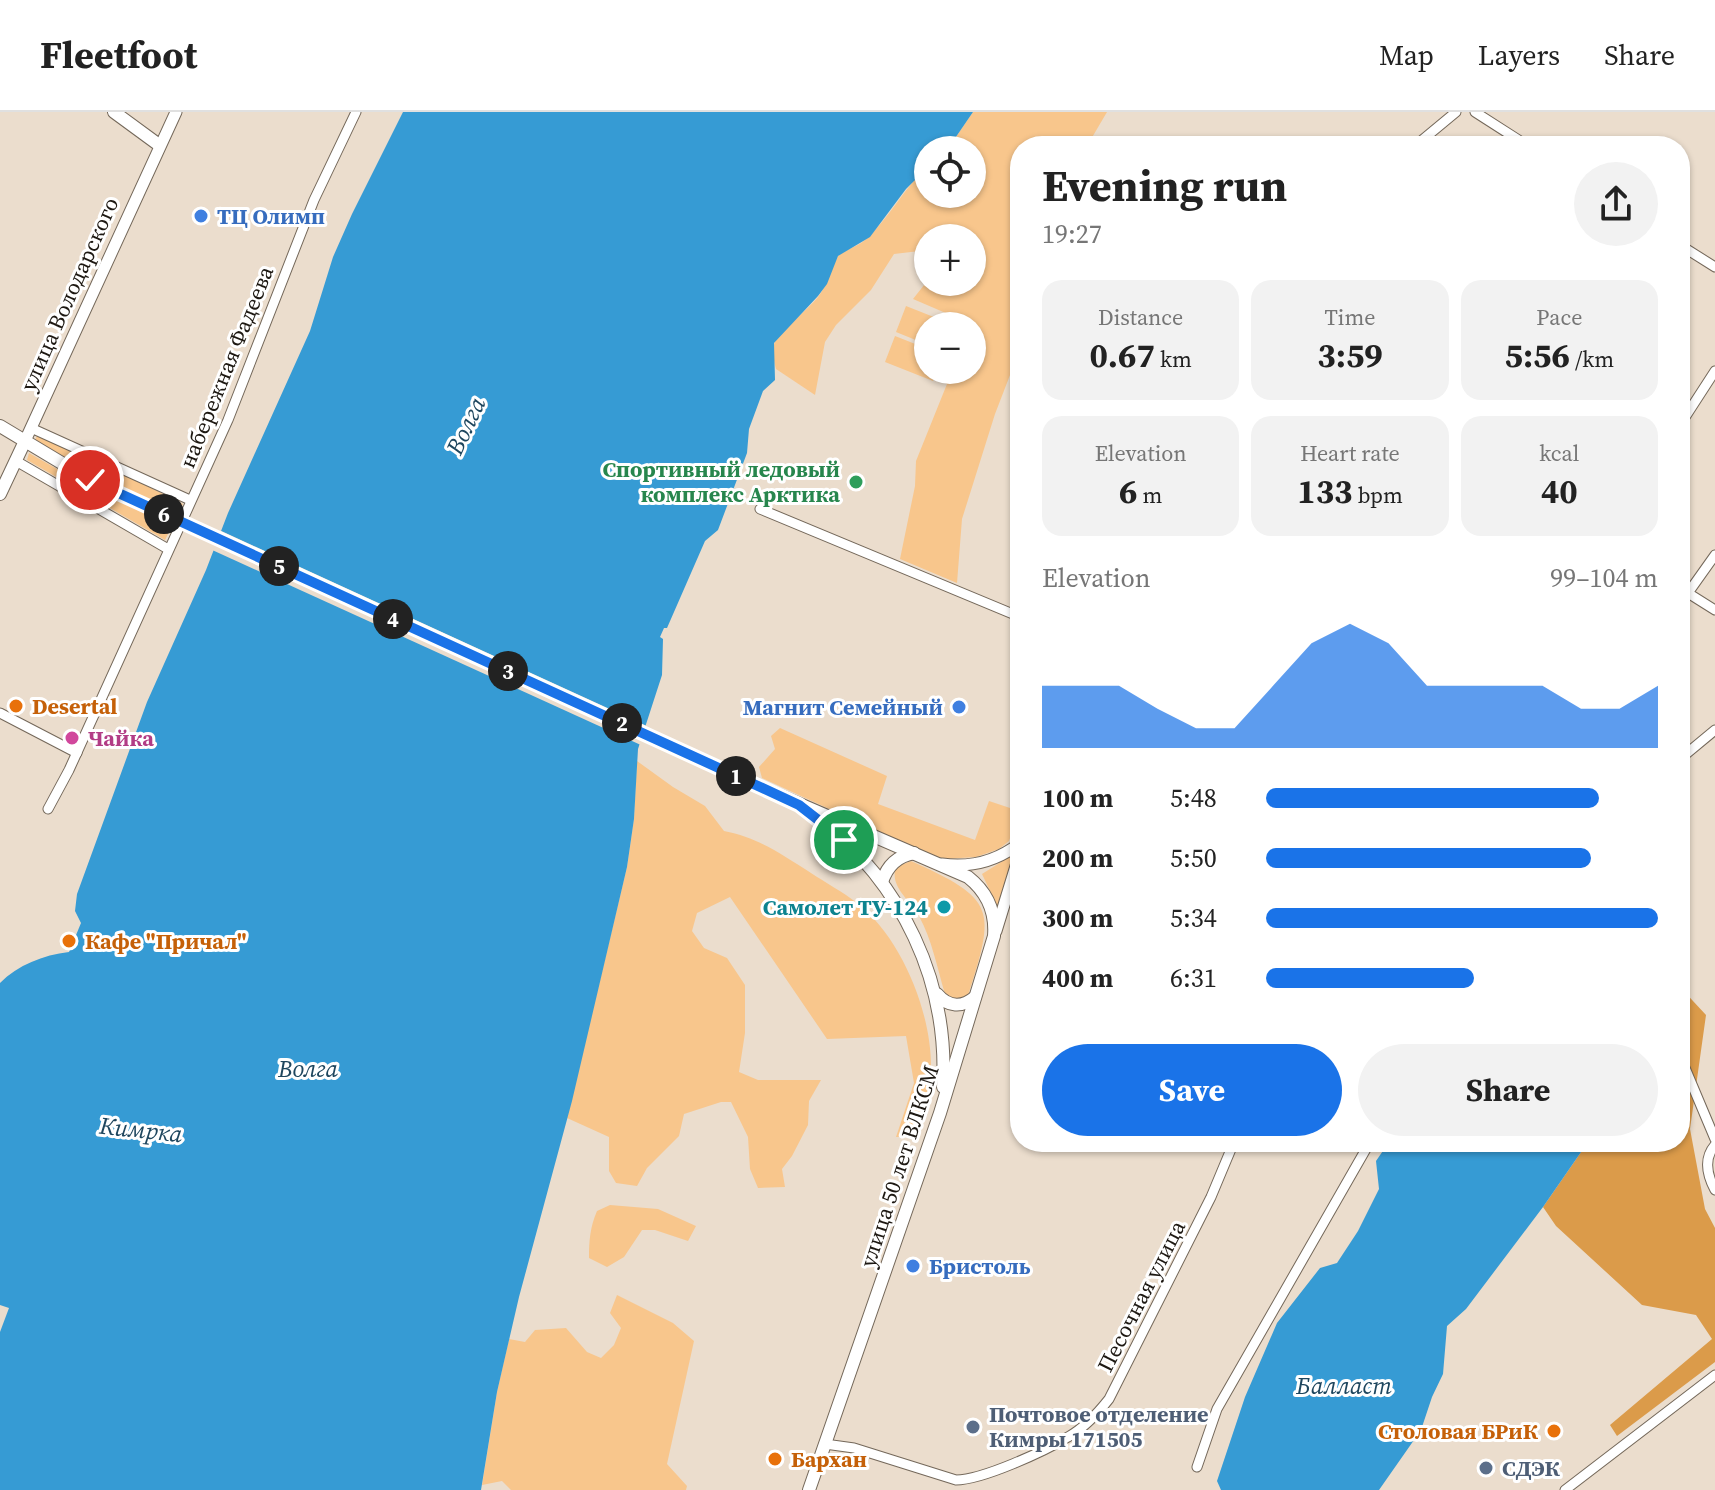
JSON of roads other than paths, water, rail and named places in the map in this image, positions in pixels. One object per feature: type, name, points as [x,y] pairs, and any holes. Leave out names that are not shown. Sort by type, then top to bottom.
[{"type":"main road","points":[[114,112],[159,145]]},
{"type":"main road","points":[[0,426],[90,480],[799,805],[968,877],[981,889],[993,911],[994,936]]},
{"type":"main road","name":"улица Володарского","points":[[0,494],[25,441]]},
{"type":"main road","points":[[799,805],[844,840],[882,882],[910,927],[935,991],[944,1062],[940,1113]]},
{"type":"main road","points":[[882,882],[893,862],[914,853]]},
{"type":"main road","name":"улица 50 лет ВЛКСМ","points":[[809,1490],[940,1113],[994,936]]},
{"type":"main road","points":[[935,991],[943,1000],[954,1005],[966,1003],[975,997]]},
{"type":"street","name":"улица Володарского","points":[[25,441],[176,112]]},
{"type":"street","name":"набережная Фадеева","points":[[48,809],[77,753],[228,420],[314,200],[356,112]]},
{"type":"street","points":[[1427,136],[1456,112]]},
{"type":"street","points":[[1475,112],[1512,136]]},
{"type":"street","points":[[1690,251],[1715,267]]},
{"type":"street","points":[[1690,410],[1715,371]]},
{"type":"street","points":[[31,428],[190,500]]},
{"type":"street","points":[[16,461],[168,549]]},
{"type":"street","points":[[760,509],[1010,613]]},
{"type":"street","points":[[1690,584],[1715,555]]},
{"type":"street","points":[[1690,595],[1715,610]]},
{"type":"street","points":[[0,713],[77,753]]},
{"type":"street","points":[[1690,751],[1715,730]]},
{"type":"street","points":[[941,864],[982,863],[1010,850]]},
{"type":"street","name":"улица 50 лет ВЛКСМ","points":[[994,936],[1010,885]]},
{"type":"street","points":[[1690,1081],[1715,1142],[1707,1163],[1715,1190]]},
{"type":"street","name":"Песочная улица","points":[[825,1444],[854,1448],[956,1480],[965,1480],[985,1475],[1069,1437],[1096,1415],[1109,1399],[1211,1197],[1230,1152]]},
{"type":"street","points":[[1197,1467],[1217,1409],[1364,1152]]},
{"type":"street","points":[[1565,1490],[1715,1375]]},
{"type":"water","name":"Волга","points":[[403,112],[973,112],[957,136],[914,136],[914,181],[870,237],[838,256],[827,284],[774,343],[775,380],[763,391],[749,429],[747,453],[718,530],[705,541],[667,628],[660,637],[663,639],[662,675],[638,749],[634,819],[627,867],[572,1101],[519,1297],[497,1392],[481,1490],[0,1490],[0,1332],[9,1308],[0,1305],[0,983],[32,962],[69,952],[81,923],[75,911],[77,894],[147,702],[310,331],[333,257]]},
{"type":"water","name":"Балласт","points":[[1382,1152],[1581,1152],[1466,1309],[1447,1326],[1443,1374],[1421,1430],[1379,1490],[1221,1490],[1217,1481],[1245,1397],[1277,1323],[1320,1268],[1337,1263],[1358,1231],[1379,1189],[1376,1161]]},
{"type":"place","name":"ТЦ Олимп","points":[[201,216]]},
{"type":"place","name":"Спортивный ледовый комплекс Арктика","points":[[856,482]]},
{"type":"place","name":"Desertal","points":[[16,706]]},
{"type":"place","name":"Магнит Семейный","points":[[959,707]]},
{"type":"place","name":"Чайка","points":[[72,738]]},
{"type":"place","name":"Самолет ТУ-124","points":[[944,907]]},
{"type":"place","name":"Кафе \"Причал\"","points":[[69,941]]},
{"type":"place","name":"Бристоль","points":[[913,1266]]},
{"type":"place","name":"Почтовое отделение Кимры 171505","points":[[973,1427]]},
{"type":"place","name":"Столовая БРиК","points":[[1554,1431]]},
{"type":"place","name":"Бархан","points":[[775,1459]]},
{"type":"place","name":"СДЭК","points":[[1486,1468]]},
{"type":"water label","name":"Кимрка","points":[[141,1130]]}]
